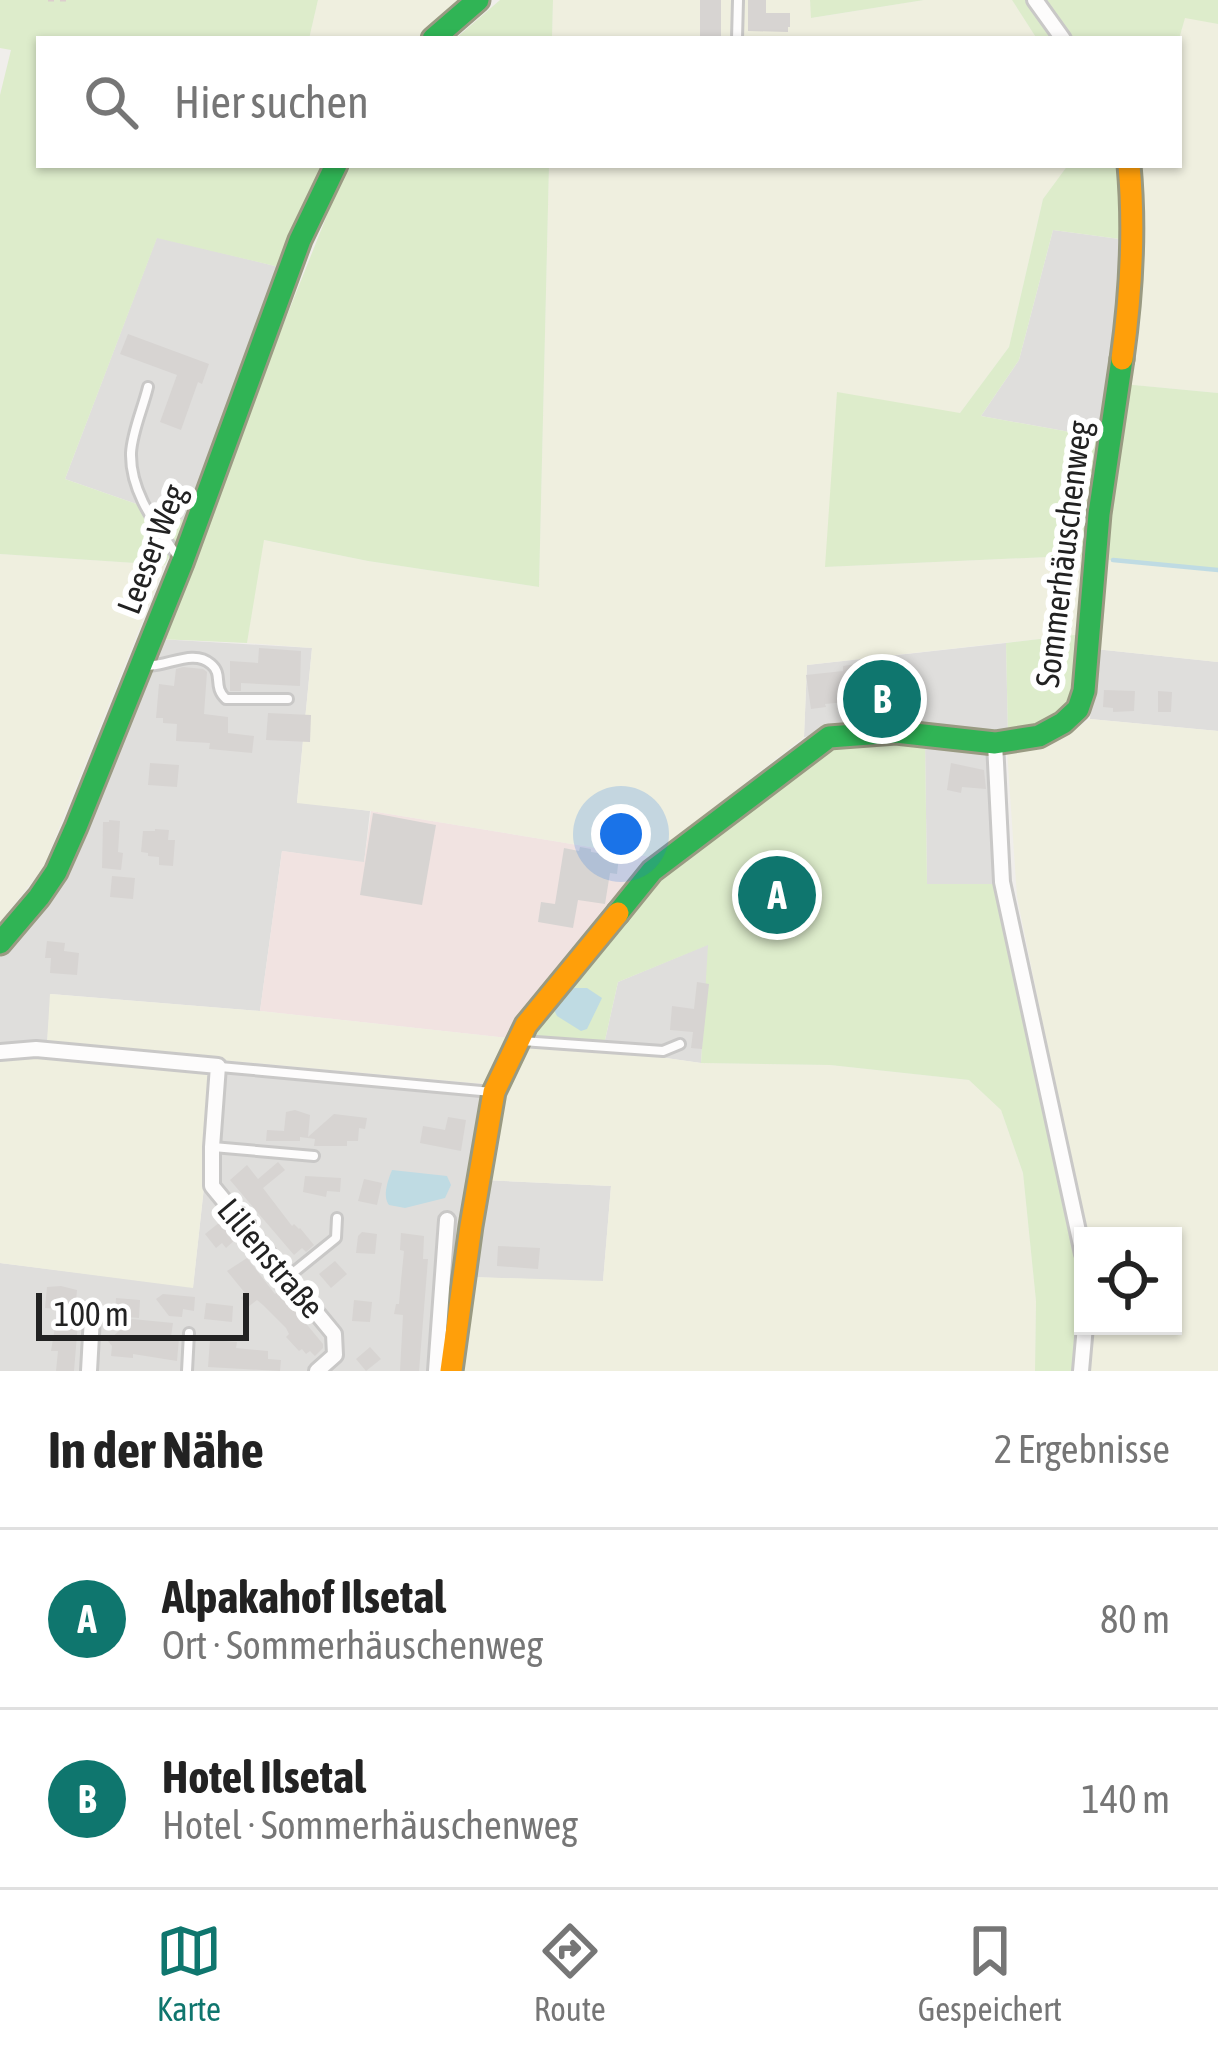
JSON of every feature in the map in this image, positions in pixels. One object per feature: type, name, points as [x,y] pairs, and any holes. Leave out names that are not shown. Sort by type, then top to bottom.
[{"type":"street","points":[[436,36],[478,0]]},
{"type":"street","points":[[1035,0],[1061,36]]},
{"type":"street","name":"Leeser Weg","points":[[0,943],[56,872],[182,563],[300,240],[335,168]]},
{"type":"street","name":"Sommerhäuschenweg","points":[[451,1371],[494,1092],[526,1025],[652,871],[829,737],[896,732],[995,743],[1039,736],[1078,709],[1084,691],[1104,474],[1129,308],[1133,209],[1129,168]]},
{"type":"street","points":[[995,743],[1002,882],[1077,1227]]},
{"type":"street","points":[[0,1052],[36,1049],[218,1066]]},
{"type":"street","name":"Lilienstraße","points":[[218,1066],[212,1186],[334,1334],[335,1355],[316,1371]]},
{"type":"street","points":[[436,1371],[447,1220]]},
{"type":"street","points":[[89,1371],[92,1317]]},
{"type":"street","points":[[1081,1371],[1084,1335]]},
{"type":"lane","points":[[736,36],[738,0]]},
{"type":"lane","points":[[148,387],[131,451],[134,475],[141,500],[182,563]]},
{"type":"lane","points":[[141,664],[158,667],[201,658],[216,668],[218,689],[226,699],[288,699]]},
{"type":"lane","points":[[519,1040],[663,1052],[680,1044]]},
{"type":"lane","points":[[218,1066],[494,1092]]},
{"type":"lane","points":[[212,1147],[314,1156]]},
{"type":"lane","points":[[288,1277],[336,1238],[337,1218]]},
{"type":"lane","points":[[187,1371],[188,1333]]},
{"type":"path","points":[[48,0],[66,0]]},
{"type":"shaded area","points":[[1053,230],[1127,240],[1103,438],[981,416],[1019,360]]},
{"type":"shaded area","points":[[157,237],[279,267],[188,522],[65,479]]},
{"type":"shaded area","points":[[158,639],[312,648],[297,802],[370,811],[364,863],[282,851],[260,1011],[51,994],[47,1044],[0,1047],[0,957],[63,873]]},
{"type":"shaded area","points":[[1006,643],[1008,736],[896,723],[804,737],[807,665]]},
{"type":"shaded area","points":[[1095,649],[1218,662],[1218,731],[1090,719]]},
{"type":"shaded area","points":[[925,741],[992,749],[996,884],[927,884]]},
{"type":"shaded area","points":[[371,811],[651,857],[508,1038],[260,1011],[282,851],[364,862]]},
{"type":"shaded area","points":[[709,944],[701,1063],[603,1049],[618,982]]},
{"type":"shaded area","points":[[225,1070],[490,1095],[441,1371],[0,1371],[0,1263],[193,1287],[204,1187],[217,1140]]},
{"type":"shaded area","points":[[484,1180],[611,1186],[603,1282],[472,1277]]},
{"type":"green space","points":[[0,0],[318,0],[310,36],[36,36],[36,168],[326,168],[279,267],[157,238],[65,479],[188,522],[165,565],[0,554],[0,95],[11,50],[0,48]]},
{"type":"green space","points":[[318,0],[466,0],[426,36],[310,36]]},
{"type":"green space","points":[[500,0],[553,0],[552,36],[458,36]]},
{"type":"green space","points":[[553,0],[810,0],[812,18],[924,0],[1012,0],[1035,36],[552,36]]},
{"type":"green space","points":[[810,0],[924,0],[811,18]]},
{"type":"green space","points":[[1012,0],[1218,0],[1218,24],[1185,18],[1180,36],[1035,36]]},
{"type":"green space","points":[[1185,17],[1218,24],[1218,393],[1123,384],[1134,199],[1141,168],[1182,168],[1180,36]]},
{"type":"green space","points":[[346,168],[549,168],[539,587],[264,540],[247,643],[158,639]]},
{"type":"green space","points":[[549,168],[1066,168],[1043,199],[1009,347],[960,413],[826,567],[1093,555],[1083,634],[807,665],[804,737],[651,857],[297,803],[312,648],[247,643],[263,540],[539,587]]},
{"type":"green space","points":[[1066,168],[1141,168],[1127,240],[1053,230],[1019,360],[981,416],[1103,438],[1093,555],[825,567],[837,392],[960,413],[1009,347],[1043,199]]},
{"type":"green space","points":[[1123,384],[1218,393],[1218,570],[1099,559]]},
{"type":"green space","points":[[0,554],[165,565],[43,868],[0,922]]},
{"type":"green space","points":[[1099,559],[1218,570],[1218,662],[1095,649]]},
{"type":"green space","points":[[1083,634],[1080,691],[1059,719],[1008,736],[1006,643]]},
{"type":"green space","points":[[1090,719],[1218,731],[1218,1371],[1086,1371],[1090,1335],[1182,1335],[1182,1227],[1084,1227],[1017,897],[1007,750],[1050,746]]},
{"type":"green space","points":[[925,741],[927,884],[996,884],[1025,1031],[1074,1231],[1076,1371],[1035,1371],[1036,1301],[1023,1173],[1001,1110],[969,1080],[830,1065],[701,1063],[708,945],[618,982],[603,1049],[531,1045],[531,1024],[658,877],[830,744]]},
{"type":"green space","points":[[50,994],[508,1038],[484,1084],[47,1044]]},
{"type":"green space","points":[[531,1045],[603,1049],[701,1063],[830,1065],[969,1080],[1001,1110],[1023,1173],[1036,1301],[1035,1371],[457,1371],[472,1277],[603,1281],[611,1186],[484,1180],[500,1095],[520,1051]]},
{"type":"green space","points":[[43,1055],[210,1074],[193,1288],[0,1263],[0,1060]]},
{"type":"water","points":[[574,988],[587,988],[602,998],[587,1029],[581,1031],[554,1010]]},
{"type":"water","points":[[392,1170],[447,1176],[451,1185],[445,1198],[405,1208],[389,1205],[386,1193]]},
{"type":"building","points":[[700,0],[721,0],[721,36],[700,36]]},
{"type":"building","points":[[748,0],[766,0],[766,13],[790,13],[788,32],[748,31]]},
{"type":"building","points":[[128,334],[209,364],[181,430],[160,422],[177,375],[120,354]]},
{"type":"building","points":[[259,648],[301,651],[300,686],[241,683],[241,691],[230,691],[230,661],[258,663]]},
{"type":"building","points":[[856,664],[857,669],[900,665],[901,682],[913,680],[915,703],[870,707],[867,700],[811,709],[806,675],[843,671],[843,666]]},
{"type":"building","points":[[176,669],[207,672],[204,714],[228,717],[228,733],[254,736],[252,753],[176,741],[177,724],[156,718],[159,684],[174,686]]},
{"type":"building","points":[[1104,690],[1135,691],[1134,711],[1113,712],[1103,707]]},
{"type":"building","points":[[1158,691],[1172,692],[1171,712],[1158,712]]},
{"type":"building","points":[[268,713],[311,715],[310,742],[266,740]]},
{"type":"building","points":[[150,763],[179,765],[177,787],[148,785]]},
{"type":"building","points":[[951,763],[984,770],[986,789],[947,790]]},
{"type":"building","points":[[373,813],[436,825],[422,905],[360,895]]},
{"type":"building","points":[[120,821],[121,870],[102,868],[103,822]]},
{"type":"building","points":[[169,830],[168,840],[175,840],[173,866],[159,865],[159,857],[141,852],[143,831]]},
{"type":"building","points":[[580,847],[619,856],[617,874],[610,873],[605,904],[578,900],[573,928],[538,922],[541,902],[555,904],[564,848],[579,851]]},
{"type":"building","points":[[112,876],[135,878],[133,899],[110,897]]},
{"type":"building","points":[[47,941],[65,943],[64,951],[79,953],[77,975],[50,973]]},
{"type":"building","points":[[697,982],[709,984],[702,1049],[691,1048],[693,1032],[670,1030],[672,1006],[694,1009]]},
{"type":"building","points":[[286,1112],[310,1115],[308,1137],[334,1114],[367,1118],[365,1129],[359,1128],[358,1141],[347,1141],[347,1146],[314,1146],[315,1139],[300,1137],[300,1141],[266,1141],[267,1130],[284,1131]]},
{"type":"building","points":[[448,1117],[466,1120],[461,1151],[420,1143],[423,1126],[445,1130]]},
{"type":"building","points":[[278,1162],[285,1170],[263,1188],[292,1226],[300,1228],[314,1245],[294,1255],[230,1180],[247,1165],[258,1179]]},
{"type":"building","points":[[305,1176],[341,1178],[340,1192],[327,1191],[326,1197],[303,1192]]},
{"type":"building","points":[[364,1179],[382,1183],[377,1205],[358,1201]]},
{"type":"building","points":[[220,1222],[237,1238],[226,1248],[222,1243],[216,1248],[205,1234]]},
{"type":"building","points":[[362,1232],[377,1234],[375,1254],[356,1253]]},
{"type":"building","points":[[401,1233],[424,1236],[423,1259],[428,1259],[419,1371],[400,1371],[403,1315],[394,1314],[404,1251],[400,1250]]},
{"type":"building","points":[[498,1246],[540,1248],[538,1269],[497,1266]]},
{"type":"building","points":[[247,1258],[323,1344],[315,1356],[299,1351],[286,1337],[286,1328],[257,1300],[248,1307],[241,1298],[245,1293],[227,1271]]},
{"type":"building","points":[[335,1261],[347,1274],[331,1288],[319,1274]]},
{"type":"building","points":[[47,1287],[77,1290],[74,1371],[56,1371],[58,1351],[51,1351],[58,1309],[45,1308]]},
{"type":"building","points":[[163,1294],[195,1297],[194,1311],[183,1309],[182,1317],[169,1316],[156,1299]]},
{"type":"building","points":[[116,1298],[140,1300],[139,1318],[115,1316]]},
{"type":"building","points":[[354,1300],[372,1302],[370,1322],[352,1321]]},
{"type":"building","points":[[206,1303],[233,1306],[232,1322],[204,1319]]},
{"type":"building","points":[[132,1319],[173,1323],[171,1337],[179,1338],[177,1361],[133,1354],[133,1358],[111,1356],[108,1341]]},
{"type":"building","points":[[210,1340],[268,1351],[268,1359],[281,1360],[280,1371],[208,1367]]},
{"type":"building","points":[[370,1347],[381,1359],[366,1371],[356,1359]]},
{"type":"waterway","points":[[1113,560],[1218,570]]},
{"type":"traffic: fast","points":[[436,36],[478,0]]},
{"type":"traffic: fast","points":[[0,943],[56,872],[76,827],[182,563],[300,240],[335,168]]},
{"type":"traffic: fast","points":[[618,913],[652,871],[829,737],[896,732],[995,743],[1039,736],[1078,709],[1084,691],[1099,514],[1122,359]]},
{"type":"traffic: slow","points":[[1122,359],[1131,262],[1129,168]]},
{"type":"traffic: slow","points":[[451,1371],[494,1092],[526,1025],[618,913]]},
{"type":"place","name":"Hotel Ilsetal","points":[[882,699]]},
{"type":"place","name":"Alpakahof Ilsetal","points":[[777,895]]}]
